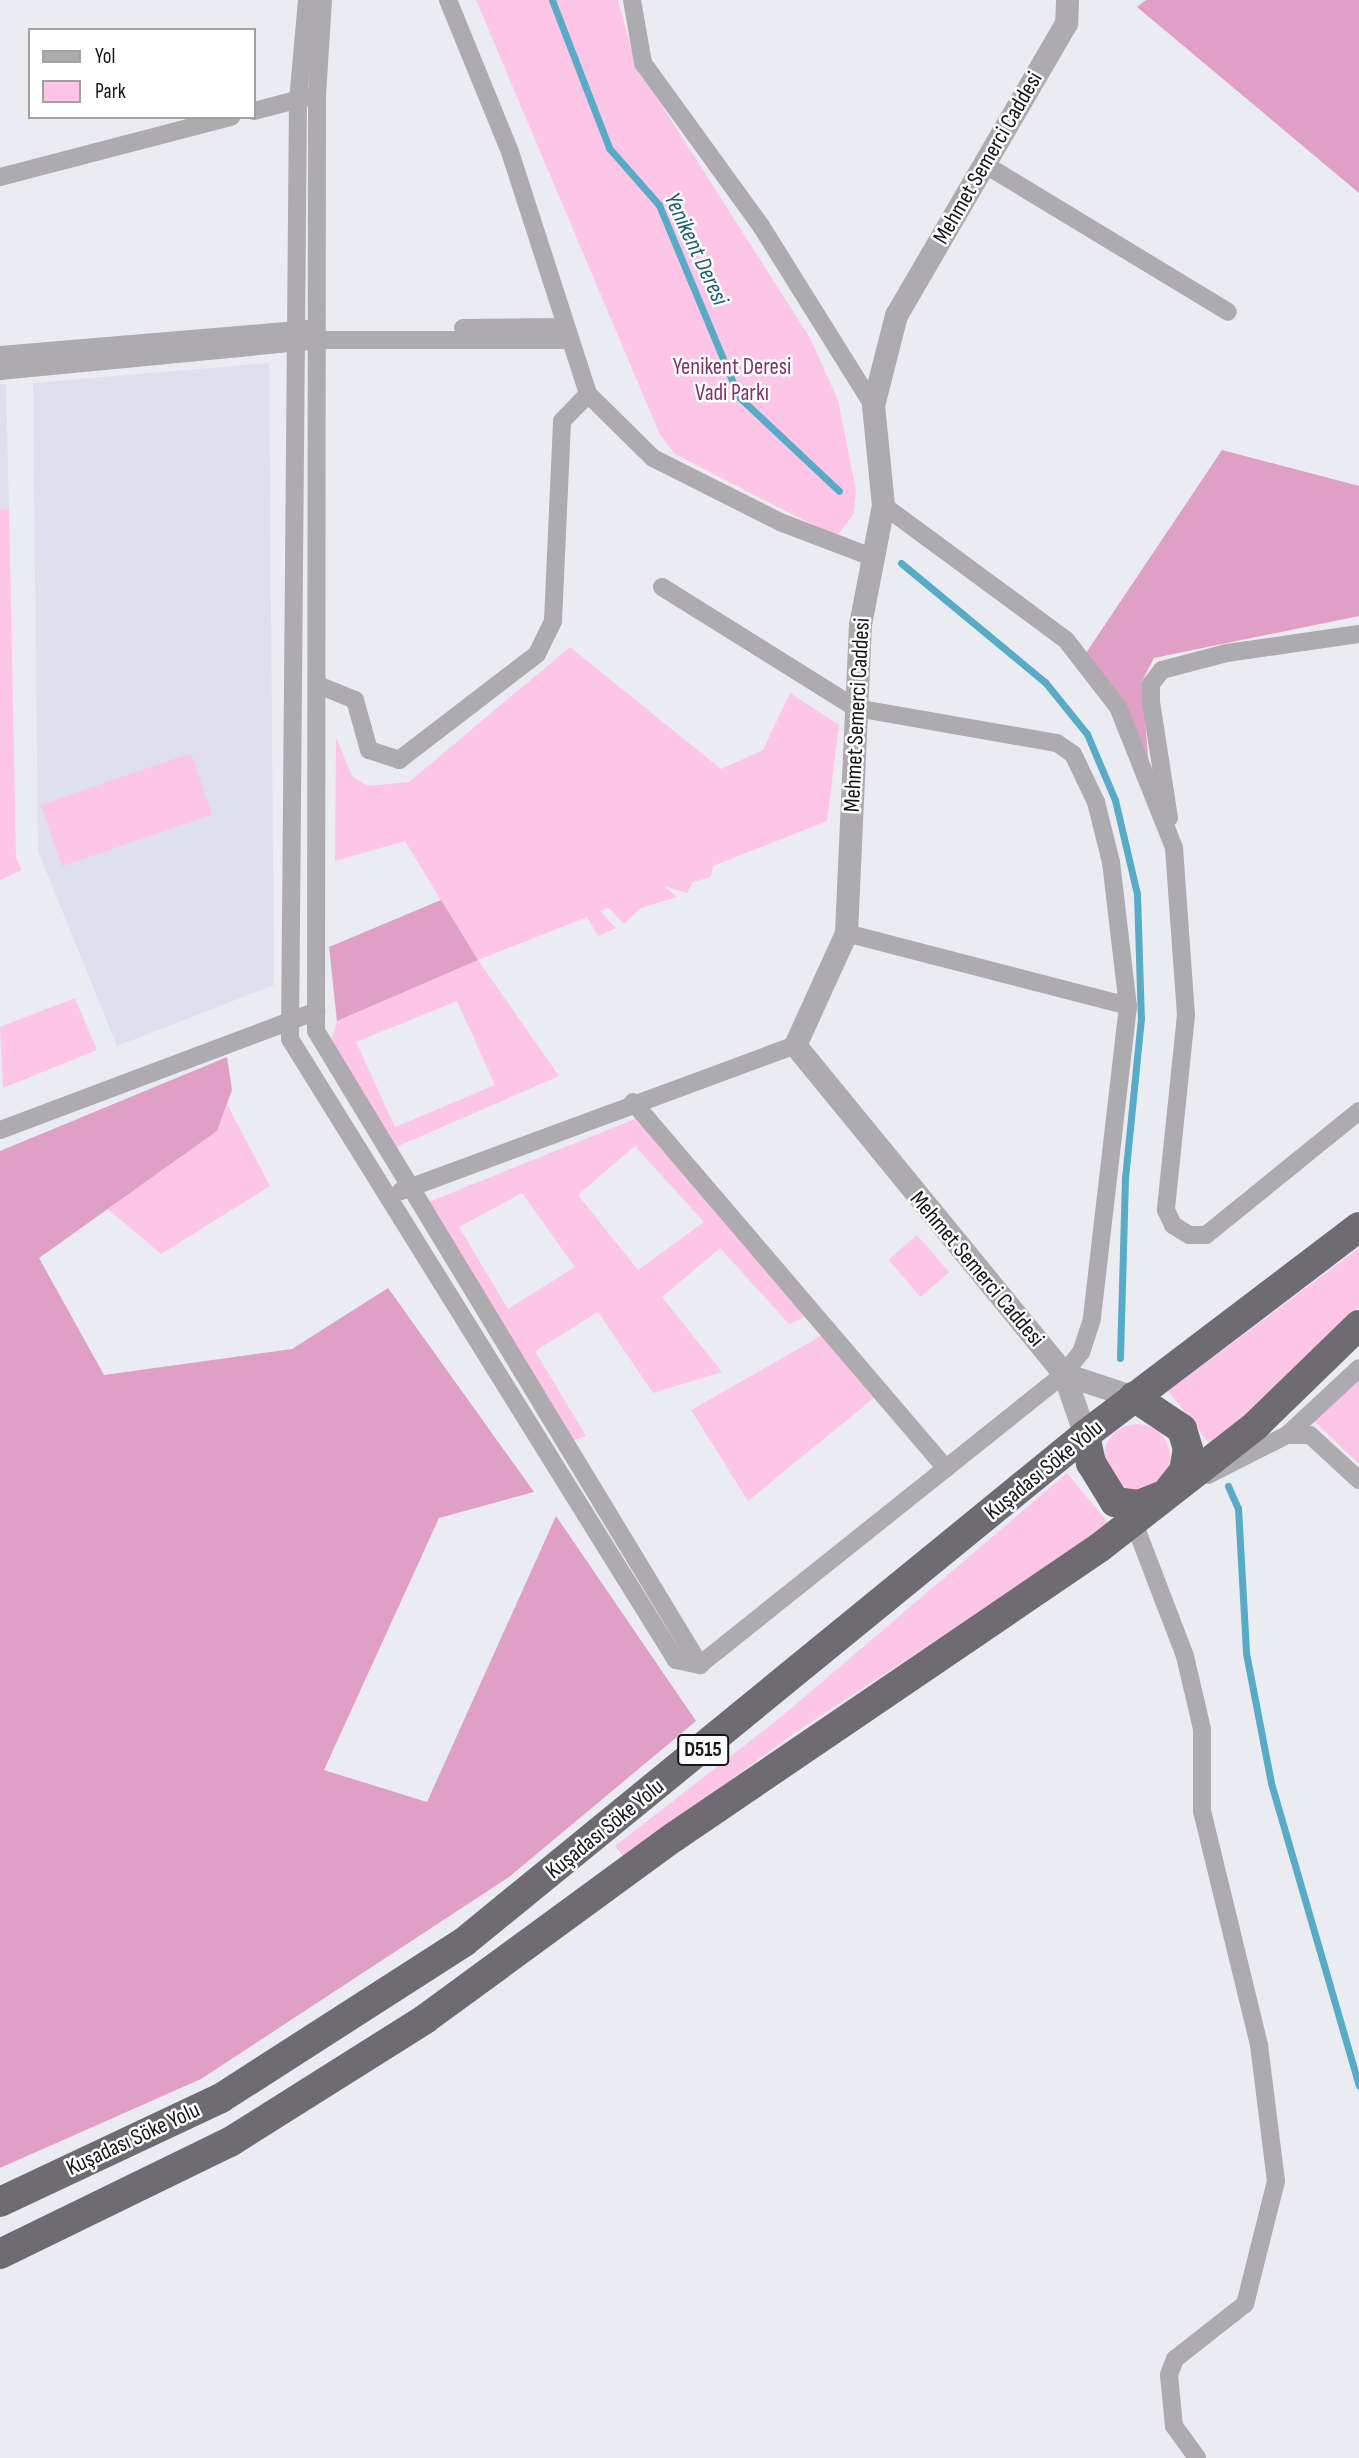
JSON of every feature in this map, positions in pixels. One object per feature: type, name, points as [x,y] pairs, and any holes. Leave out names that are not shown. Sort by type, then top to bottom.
[{"type":"highway","name":"Kuşadası Söke Yolu","points":[[0,2202],[221,2098],[464,1942],[1085,1435],[1359,1227]]},
{"type":"highway","name":"Kuşadası Söke Yolu","points":[[0,2254],[230,2142],[425,2019],[1124,1511],[1167,1494],[1255,1426],[1359,1325]]},
{"type":"highway","points":[[1134,1397],[1182,1429],[1188,1449],[1185,1471],[1167,1494]]},
{"type":"highway","points":[[1085,1435],[1091,1463],[1124,1511]]},
{"type":"street","points":[[307,0],[298,100],[300,335],[290,1039],[676,1660],[700,1665]]},
{"type":"street","points":[[323,0],[317,95],[321,334],[316,1031],[700,1665]]},
{"type":"street","points":[[448,0],[510,152],[566,333],[588,394],[653,458],[779,522],[869,556]]},
{"type":"street","points":[[632,0],[643,62],[761,226],[873,405]]},
{"type":"street","name":"Mehmet Semerci Caddesi","points":[[1067,0],[1066,23],[896,315],[873,405],[883,505],[869,556],[856,708],[846,933],[795,1045],[1064,1374],[1085,1435]]},
{"type":"street","points":[[256,110],[317,95]]},
{"type":"street","points":[[0,177],[222,119]]},
{"type":"street","points":[[984,164],[1228,312]]},
{"type":"street","points":[[0,355],[321,334],[566,333]]},
{"type":"street","points":[[0,371],[300,335]]},
{"type":"street","points":[[318,685],[355,700],[369,750],[399,760],[537,654],[553,621],[562,421],[588,394]]},
{"type":"street","points":[[883,505],[1066,640],[1118,708],[1174,848]]},
{"type":"street","points":[[662,587],[856,708],[1057,743],[1073,754],[1096,802],[1111,862],[1128,1006],[1092,1319],[1081,1352],[1064,1374],[700,1665]]},
{"type":"street","points":[[1359,634],[1227,653],[1162,670],[1151,684],[1151,702],[1174,848],[1186,1015],[1166,1210],[1173,1224],[1189,1235],[1206,1235],[1359,1111]]},
{"type":"street","points":[[846,933],[1128,1006]]},
{"type":"street","points":[[0,1129],[316,1011]]},
{"type":"street","points":[[388,1196],[633,1102],[795,1045]]},
{"type":"street","points":[[633,1102],[946,1469]]},
{"type":"street","points":[[1167,1494],[1287,1435],[1359,1368]]},
{"type":"street","points":[[1064,1374],[1134,1397]]},
{"type":"street","points":[[1287,1435],[1310,1434],[1359,1480]]},
{"type":"street","points":[[1124,1511],[1185,1656],[1202,1729],[1202,1811],[1259,2045],[1276,2182],[1245,2304],[1175,2359],[1169,2375],[1174,2426],[1197,2458]]},
{"type":"shaded area","points":[[1146,0],[1359,0],[1359,193],[1137,7]]},
{"type":"shaded area","points":[[269,363],[274,985],[117,1046],[38,851],[33,383]]},
{"type":"shaded area","points":[[0,384],[6,384],[9,508],[0,510]]},
{"type":"shaded area","points":[[1222,450],[1359,486],[1359,616],[1154,658],[1142,681],[1149,769],[1084,656]]},
{"type":"shaded area","points":[[441,900],[478,960],[337,1021],[329,947]]},
{"type":"shaded area","points":[[227,1057],[232,1090],[217,1131],[39,1258],[104,1375],[292,1349],[388,1288],[534,1492],[439,1518],[324,1770],[427,1802],[556,1516],[696,1721],[509,1877],[201,2079],[0,2168],[0,1151]]},
{"type":"green space","name":"Yenikent Deresi Vadi Parkı","points":[[476,0],[618,0],[636,65],[810,338],[838,400],[856,491],[853,515],[836,537],[675,454],[660,435]]},
{"type":"green space","points":[[9,508],[16,858],[22,870],[0,880],[0,510]]},
{"type":"green space","points":[[570,647],[721,769],[763,750],[790,693],[839,725],[827,821],[713,866],[711,877],[693,882],[687,893],[664,886],[677,897],[641,908],[624,924],[609,908],[600,911],[616,928],[598,936],[587,917],[478,960],[559,1076],[394,1148],[331,1042],[337,1021],[477,960],[405,841],[335,861],[336,737],[352,776],[367,786],[409,782]],"holes":[[[457,1001],[495,1085],[395,1127],[356,1042]]]},
{"type":"green space","points":[[191,753],[212,814],[62,866],[41,805]]},
{"type":"green space","points":[[75,998],[97,1050],[3,1088],[0,1027]]},
{"type":"green space","points":[[227,1104],[270,1186],[161,1254],[108,1209],[217,1131]]},
{"type":"green space","points":[[645,1115],[813,1313],[789,1324],[720,1248],[662,1297],[722,1372],[653,1393],[598,1312],[535,1351],[586,1436],[572,1441],[426,1203]],"holes":[[[635,1146],[704,1222],[638,1270],[578,1195]],[[522,1193],[575,1267],[508,1309],[459,1227]]]},
{"type":"green space","points":[[917,1235],[949,1272],[920,1297],[888,1260]]},
{"type":"green space","points":[[1359,1248],[1359,1307],[1248,1414],[1209,1443],[1168,1391]]},
{"type":"green space","points":[[828,1332],[880,1393],[748,1501],[691,1410]]},
{"type":"green space","points":[[1359,1377],[1359,1464],[1313,1420]]},
{"type":"green space","points":[[1137,1424],[1150,1427],[1160,1434],[1167,1444],[1170,1457],[1167,1470],[1160,1480],[1150,1487],[1137,1490],[1124,1487],[1114,1480],[1107,1470],[1104,1457],[1107,1444],[1114,1434],[1124,1427]]},
{"type":"green space","points":[[1067,1473],[1111,1526],[793,1734],[625,1858],[615,1846],[781,1717]]},
{"type":"waterway","name":"Yenikent Deresi","points":[[552,0],[609,148],[659,205],[739,397],[839,491]]},
{"type":"waterway","points":[[901,563],[1045,682],[1087,734],[1115,800],[1137,894],[1141,1018],[1125,1178],[1120,1358]]},
{"type":"waterway","points":[[1228,1486],[1238,1508],[1246,1653],[1271,1783],[1359,2085]]}]
